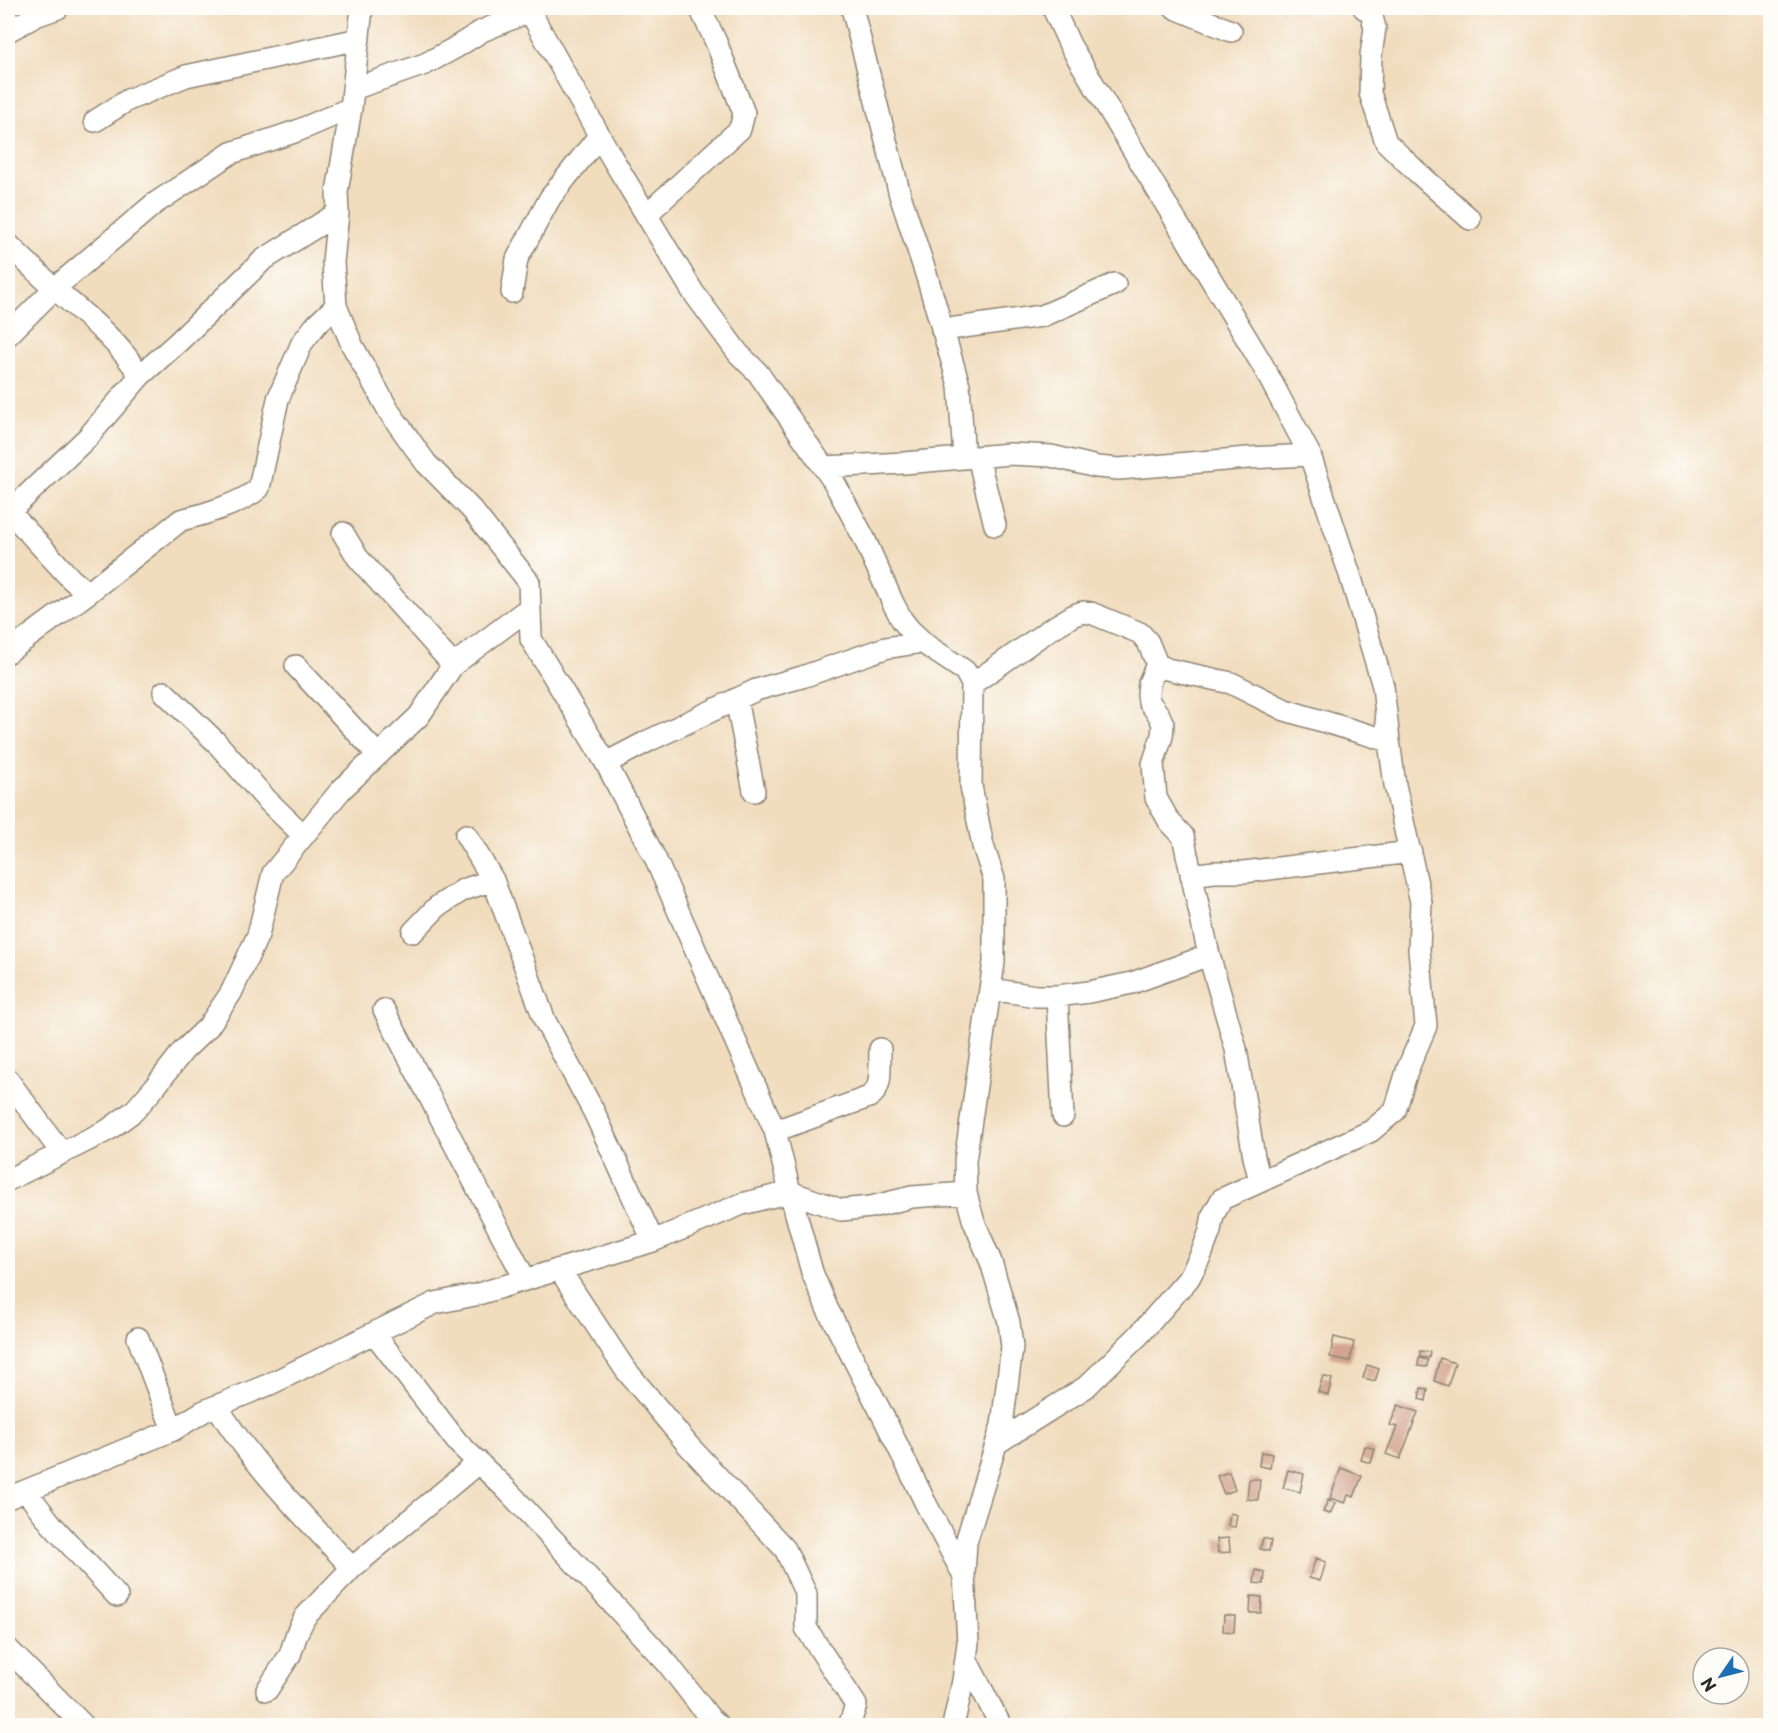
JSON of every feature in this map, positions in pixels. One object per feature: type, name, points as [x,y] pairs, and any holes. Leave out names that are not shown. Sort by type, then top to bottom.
[{"type":"street","points":[[8,30],[58,8]]},
{"type":"street","points":[[362,8],[352,99],[337,192],[338,213],[333,262],[336,306],[352,345],[390,413],[426,463],[472,510],[529,582],[531,639],[606,763],[655,858],[775,1131],[812,1272],[827,1308],[964,1574]]},
{"type":"street","points":[[646,215],[740,129],[744,113],[700,8]]},
{"type":"street","points":[[852,8],[900,195],[959,385],[971,457],[995,525]]},
{"type":"street","points":[[997,1443],[1086,1387],[1131,1343],[1189,1278],[1201,1255],[1213,1215],[1222,1199],[1371,1131],[1395,1111],[1408,1068],[1426,1026],[1419,949],[1421,902],[1395,785],[1383,686],[1350,575],[1310,455],[1262,364],[1070,45],[1053,8]]},
{"type":"street","points":[[1175,8],[1230,31]]},
{"type":"street","points":[[1364,8],[1371,13],[1375,28],[1371,56],[1370,93],[1386,142],[1470,219]]},
{"type":"street","points":[[8,335],[55,288],[154,204],[231,153],[297,131],[352,99],[425,64],[482,31],[529,9],[599,136],[693,292],[738,353],[758,373],[825,467],[864,538],[898,611],[910,630],[943,658],[965,671],[972,684],[971,786],[983,846],[994,879],[994,962],[965,1161],[966,1193],[973,1219],[991,1262],[1009,1322],[1012,1347],[1002,1425],[966,1542],[964,1574],[968,1643],[953,1725]]},
{"type":"street","points":[[95,121],[128,100],[186,76],[359,39]]},
{"type":"street","points":[[512,292],[517,259],[550,198],[599,136]]},
{"type":"street","points":[[88,593],[71,579],[8,511],[88,437],[140,376],[263,260],[338,213]]},
{"type":"street","points":[[8,244],[90,318],[130,360],[140,376]]},
{"type":"street","points":[[942,330],[1042,316],[1115,284]]},
{"type":"street","points":[[8,652],[181,520],[251,495],[259,488],[278,399],[302,343],[316,325],[336,306]]},
{"type":"street","points":[[825,467],[1010,454],[1051,456],[1119,470],[1248,458],[1310,455]]},
{"type":"street","points":[[343,533],[358,558],[453,665]]},
{"type":"street","points":[[8,1180],[108,1130],[134,1111],[183,1051],[208,1027],[231,993],[258,935],[273,873],[341,790],[419,716],[453,665],[529,609]]},
{"type":"street","points":[[972,684],[1074,615],[1083,612],[1091,613],[1140,633],[1148,642],[1157,664],[1167,669],[1231,683],[1285,710],[1389,741]]},
{"type":"street","points":[[606,763],[756,690],[802,677],[885,648],[923,642]]},
{"type":"street","points":[[1157,664],[1149,683],[1148,694],[1149,702],[1163,724],[1162,736],[1153,764],[1156,798],[1169,821],[1183,836],[1209,956],[1236,1049],[1260,1181]]},
{"type":"street","points":[[296,666],[378,755]]},
{"type":"street","points":[[164,692],[216,742],[266,799],[303,835]]},
{"type":"street","points":[[736,699],[754,791]]},
{"type":"street","points":[[466,835],[493,880],[545,1021],[594,1112],[653,1241]]},
{"type":"street","points":[[1191,874],[1244,872],[1411,852]]},
{"type":"street","points":[[413,932],[437,908],[463,890],[493,880]]},
{"type":"street","points":[[990,989],[1036,996],[1057,996],[1132,983],[1209,956]]},
{"type":"street","points":[[1057,996],[1063,1116]]},
{"type":"street","points":[[384,1010],[525,1279]]},
{"type":"street","points":[[775,1131],[876,1093],[879,1087],[880,1049]]},
{"type":"street","points":[[8,1080],[61,1152]]},
{"type":"street","points":[[117,1596],[52,1525],[17,1495],[173,1430],[204,1412],[270,1384],[435,1303],[475,1294],[653,1241],[742,1204],[790,1192],[841,1210],[871,1207],[912,1197],[966,1193]]},
{"type":"street","points":[[559,1269],[625,1369],[688,1445],[785,1549],[806,1594],[806,1628],[856,1705],[849,1725]]},
{"type":"street","points":[[374,1333],[458,1443],[513,1497],[668,1664],[709,1717],[719,1725]]},
{"type":"street","points":[[138,1338],[173,1430]]},
{"type":"street","points":[[217,1406],[270,1479],[352,1568]]},
{"type":"street","points":[[267,1690],[290,1655],[305,1617],[352,1568],[479,1462]]},
{"type":"street","points":[[8,1650],[84,1725]]},
{"type":"street","points":[[966,1659],[1001,1725]]},
{"type":"building","points":[[1334,1337],[1354,1342],[1350,1361],[1330,1357]]},
{"type":"building","points":[[1420,1351],[1430,1352],[1429,1358],[1420,1357]]},
{"type":"building","points":[[1419,1358],[1428,1360],[1427,1367],[1418,1366]]},
{"type":"building","points":[[1440,1358],[1455,1363],[1448,1386],[1434,1381]]},
{"type":"building","points":[[1367,1365],[1379,1369],[1375,1381],[1363,1378]]},
{"type":"building","points":[[1323,1376],[1332,1379],[1328,1395],[1318,1392]]},
{"type":"building","points":[[1421,1388],[1428,1389],[1426,1401],[1419,1399]]},
{"type":"building","points":[[1398,1405],[1418,1412],[1400,1459],[1386,1454],[1397,1427],[1390,1425]]},
{"type":"building","points":[[1365,1446],[1375,1449],[1371,1463],[1361,1460]]},
{"type":"building","points":[[1261,1452],[1272,1454],[1270,1468],[1259,1466]]},
{"type":"building","points":[[1341,1468],[1362,1476],[1354,1497],[1348,1495],[1345,1503],[1330,1498]]},
{"type":"building","points":[[1288,1470],[1304,1474],[1300,1492],[1283,1488]]},
{"type":"building","points":[[1229,1472],[1235,1490],[1224,1494],[1217,1476]]},
{"type":"building","points":[[1249,1479],[1260,1479],[1258,1500],[1247,1499]]},
{"type":"building","points":[[1328,1500],[1335,1503],[1330,1514],[1323,1512]]},
{"type":"building","points":[[1230,1513],[1237,1515],[1235,1527],[1228,1526]]},
{"type":"building","points":[[1229,1538],[1230,1552],[1218,1553],[1217,1539]]},
{"type":"building","points":[[1263,1538],[1271,1540],[1269,1551],[1260,1549]]},
{"type":"building","points":[[1316,1558],[1326,1562],[1320,1581],[1309,1578]]},
{"type":"building","points":[[1256,1570],[1265,1572],[1264,1584],[1254,1583]]},
{"type":"building","points":[[1251,1596],[1262,1597],[1261,1613],[1250,1613]]},
{"type":"building","points":[[1224,1615],[1235,1616],[1234,1632],[1223,1631]]}]
